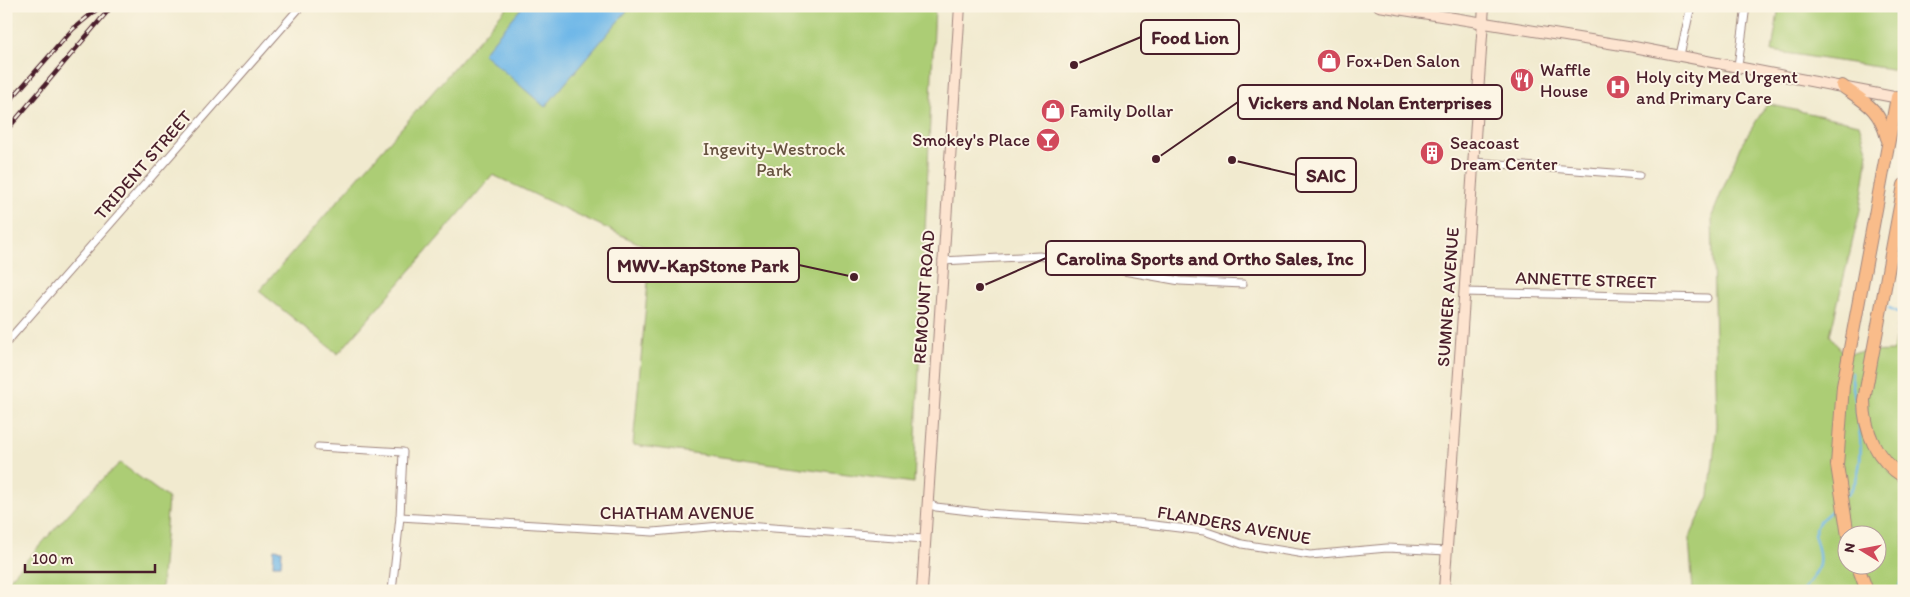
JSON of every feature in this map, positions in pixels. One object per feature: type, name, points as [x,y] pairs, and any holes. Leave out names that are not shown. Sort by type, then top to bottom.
[{"type":"highway","points":[[1842,86],[1875,109],[1880,117],[1888,140]]},
{"type":"highway","points":[[1846,524],[1839,486],[1838,445],[1843,386],[1888,140],[1900,98]]},
{"type":"highway","points":[[1904,185],[1864,400],[1867,430],[1880,456],[1904,477]]},
{"type":"highway","points":[[1890,253],[1904,221]]},
{"type":"highway","points":[[1861,574],[1867,591]]},
{"type":"main road","name":"REMOUNT ROAD","points":[[922,591],[960,6]]},
{"type":"main road","points":[[1379,6],[1738,66],[1900,98]]},
{"type":"main road","name":"SUMNER AVENUE","points":[[1444,591],[1484,6]]},
{"type":"street","name":"TRIDENT STREET","points":[[6,343],[301,6]]},
{"type":"street","points":[[1680,56],[1691,6]]},
{"type":"street","points":[[1738,66],[1746,6]]},
{"type":"street","points":[[1474,162],[1639,175]]},
{"type":"street","points":[[942,260],[1040,256],[1180,281],[1243,284]]},
{"type":"street","name":"ANNETTE STREET","points":[[1465,292],[1707,298]]},
{"type":"street","points":[[318,447],[403,452],[400,517],[392,591]]},
{"type":"street","name":"FLANDERS AVENUE","points":[[927,503],[936,507],[986,513],[1138,523],[1204,531],[1242,544],[1310,555],[1387,548],[1448,551]]},
{"type":"street","name":"CHATHAM AVENUE","points":[[400,517],[653,532],[731,525],[924,539]]},
{"type":"green space","name":"Ingevity-Westrock Park","points":[[508,6],[935,6],[914,483],[633,445],[651,249],[493,175],[338,354],[259,291]]},
{"type":"green space","points":[[1779,6],[1904,6],[1904,71],[1772,51]]},
{"type":"green space","points":[[1767,104],[1859,124],[1868,153],[1860,210],[1830,335],[1843,353],[1893,351],[1904,289],[1904,591],[1693,591],[1689,539],[1709,496],[1717,426],[1712,216],[1740,147]]},
{"type":"green space","points":[[120,463],[168,498],[161,591],[6,591],[6,583],[81,500]]},
{"type":"water","points":[[523,6],[631,6],[545,107],[483,53]]},
{"type":"water","points":[[274,549],[282,550],[281,565],[273,565]]},
{"type":"waterway","points":[[1889,6],[1904,24]]},
{"type":"waterway","points":[[1889,308],[1904,315]]},
{"type":"waterway","points":[[1846,496],[1854,484],[1861,454],[1851,373]]},
{"type":"waterway","points":[[1802,591],[1814,576],[1819,565],[1819,552],[1814,534],[1819,522],[1839,504]]},
{"type":"waterway","points":[[1898,591],[1904,572]]},
{"type":"railway","points":[[6,105],[73,29],[101,6]]},
{"type":"railway","points":[[6,131],[112,6]]},
{"type":"place","name":"Fox+Den Salon","points":[[1329,61]]},
{"type":"place","name":"Food Lion","points":[[1074,65]]},
{"type":"place","name":"Waffle House","points":[[1522,80]]},
{"type":"place","name":"Holy city Med Urgent and Primary Care","points":[[1618,87]]},
{"type":"place","name":"Family Dollar","points":[[1053,111]]},
{"type":"place","name":"Smokey's Place","points":[[1048,140]]},
{"type":"place","name":"Seacoast Dream Center","points":[[1432,153]]},
{"type":"place","name":"Vickers and Nolan Enterprises","points":[[1156,159]]},
{"type":"place","name":"SAIC","points":[[1232,160]]},
{"type":"place","name":"MWV-KapStone Park","points":[[854,277]]},
{"type":"place","name":"Carolina Sports and Ortho Sales, Inc","points":[[980,287]]}]
